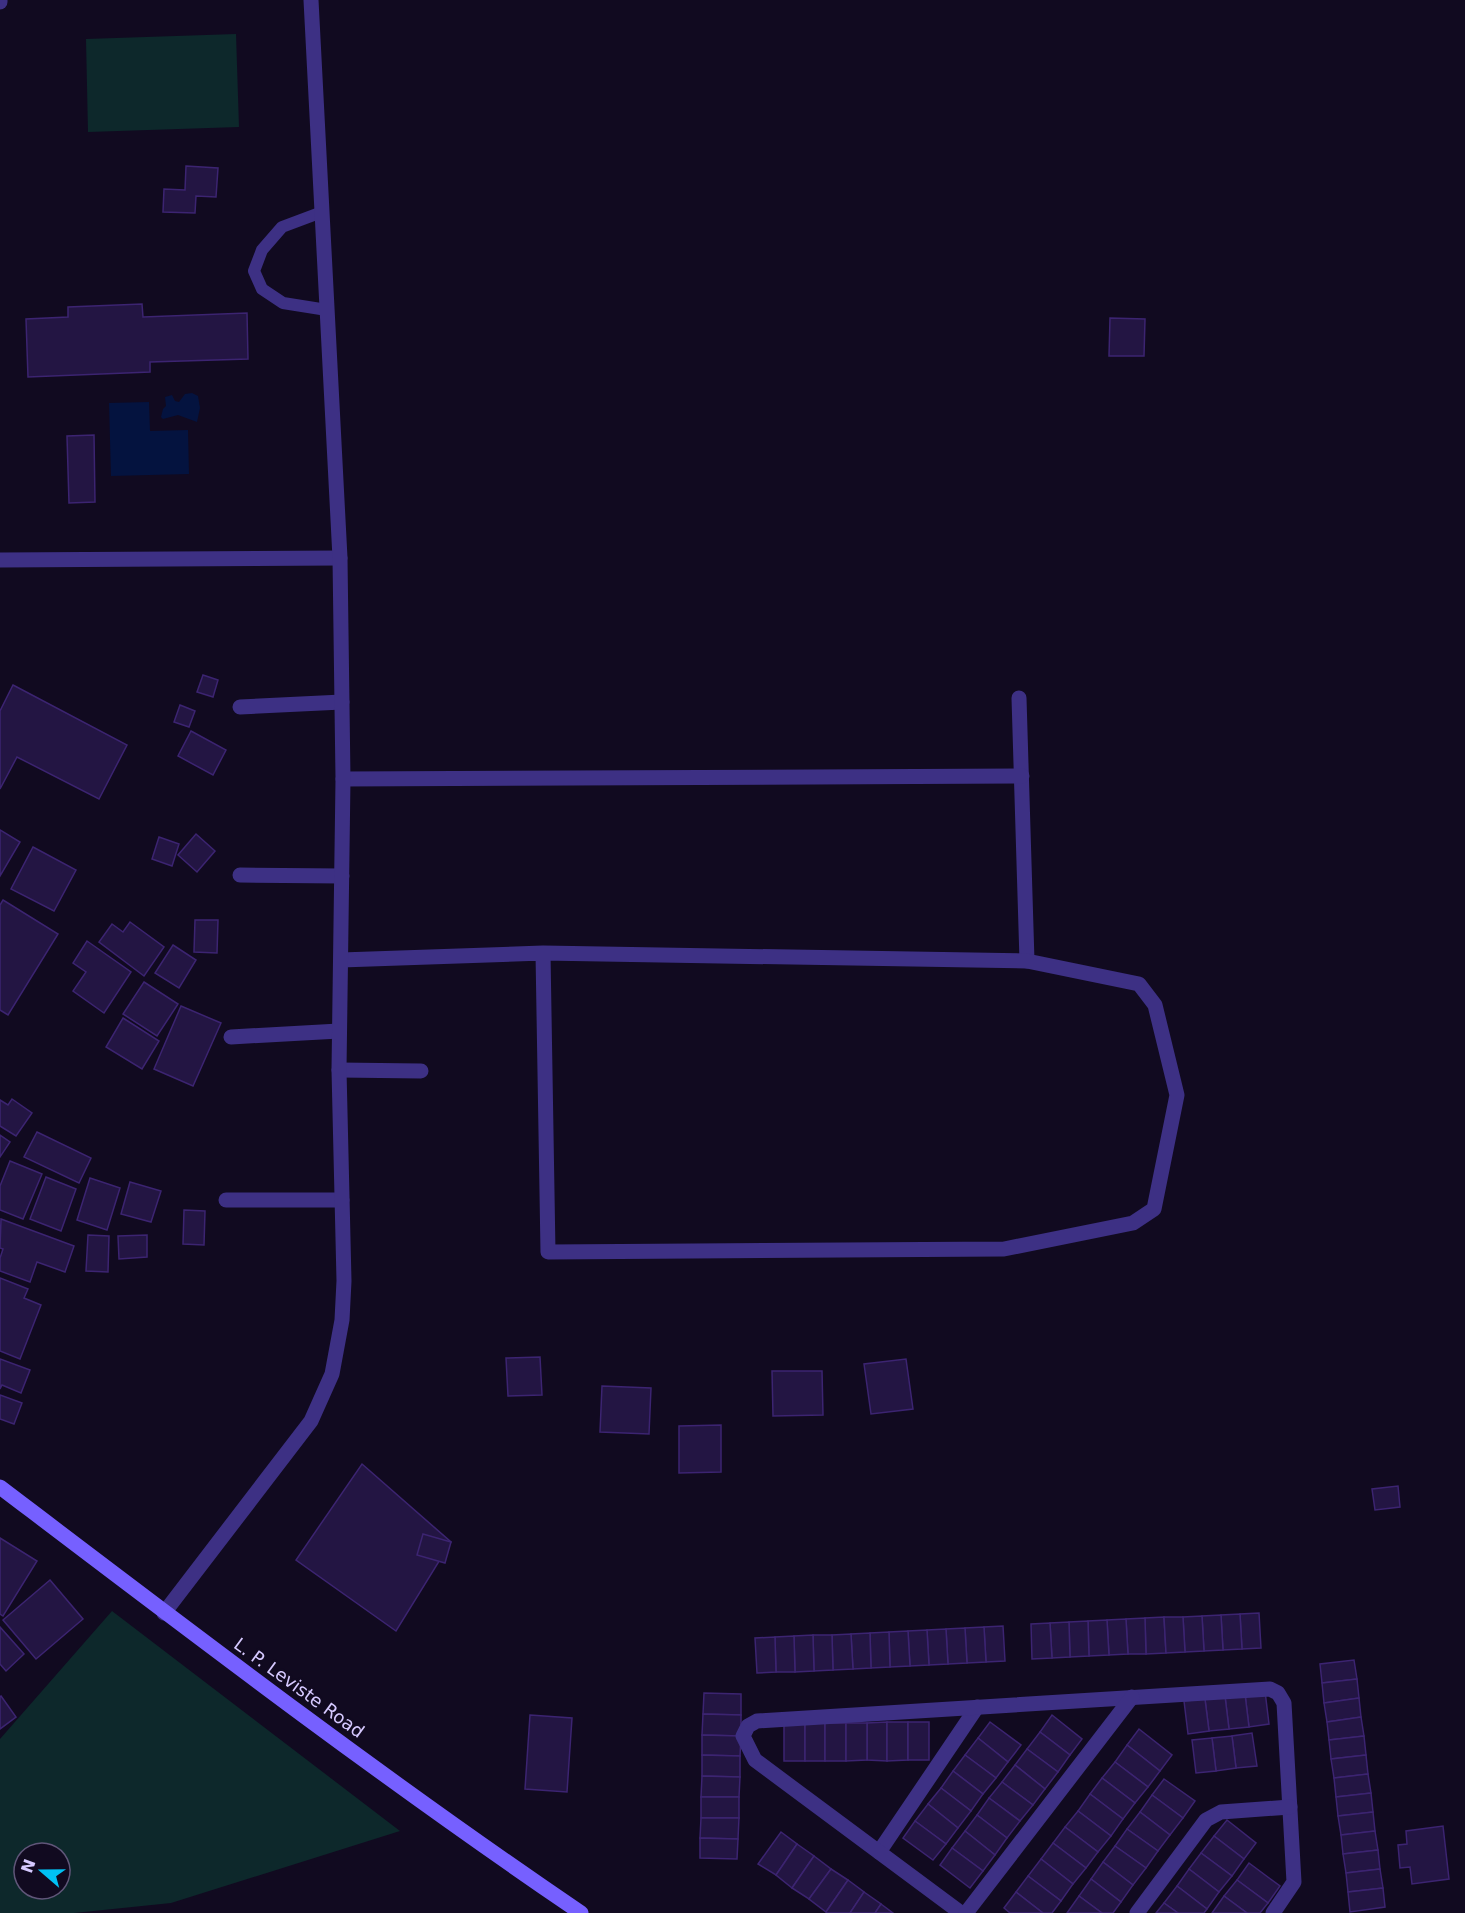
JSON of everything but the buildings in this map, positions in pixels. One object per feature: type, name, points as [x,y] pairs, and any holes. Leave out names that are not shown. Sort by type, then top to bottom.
[{"type":"main road","name":"L. P. Leviste Road","points":[[0,1487],[164,1613],[479,1844],[581,1913]]},
{"type":"street","points":[[164,1613],[311,1421],[332,1374],[342,1320],[339,1032],[343,778],[340,558],[311,0]]},
{"type":"street","points":[[0,560],[340,558]]},
{"type":"street","points":[[1019,698],[1027,961]]},
{"type":"street","points":[[240,707],[342,702]]},
{"type":"street","points":[[343,778],[1022,776]]},
{"type":"street","points":[[240,875],[342,876]]},
{"type":"street","points":[[341,960],[543,953],[1027,961],[1139,984],[1155,1005],[1177,1095],[1154,1209],[1133,1222],[1004,1249],[548,1252],[543,953]]},
{"type":"street","points":[[231,1037],[339,1032]]},
{"type":"street","points":[[339,1070],[421,1071]]},
{"type":"street","points":[[226,1200],[342,1200]]},
{"type":"street","points":[[961,1913],[755,1760],[743,1736],[748,1726],[757,1721],[1270,1689],[1278,1693],[1284,1702],[1294,1882],[1273,1913]]},
{"type":"street","points":[[966,1913],[1132,1697]]},
{"type":"street","points":[[879,1852],[977,1707]]},
{"type":"street","points":[[1137,1913],[1206,1820],[1221,1812],[1290,1807]]},
{"type":"lane","points":[[322,212],[282,226],[262,250],[254,271],[262,289],[283,303],[327,310]]},
{"type":"green space","points":[[236,34],[239,127],[88,132],[86,39]]},
{"type":"green space","points":[[112,1611],[400,1831],[171,1903],[74,1913],[0,1913],[0,1739]]},
{"type":"water","points":[[192,393],[198,396],[200,408],[197,422],[178,415],[163,419],[161,417],[166,406],[165,397],[172,395],[175,401],[179,402],[185,394]]},
{"type":"water","points":[[149,402],[150,431],[188,430],[189,474],[111,476],[109,403]]}]
